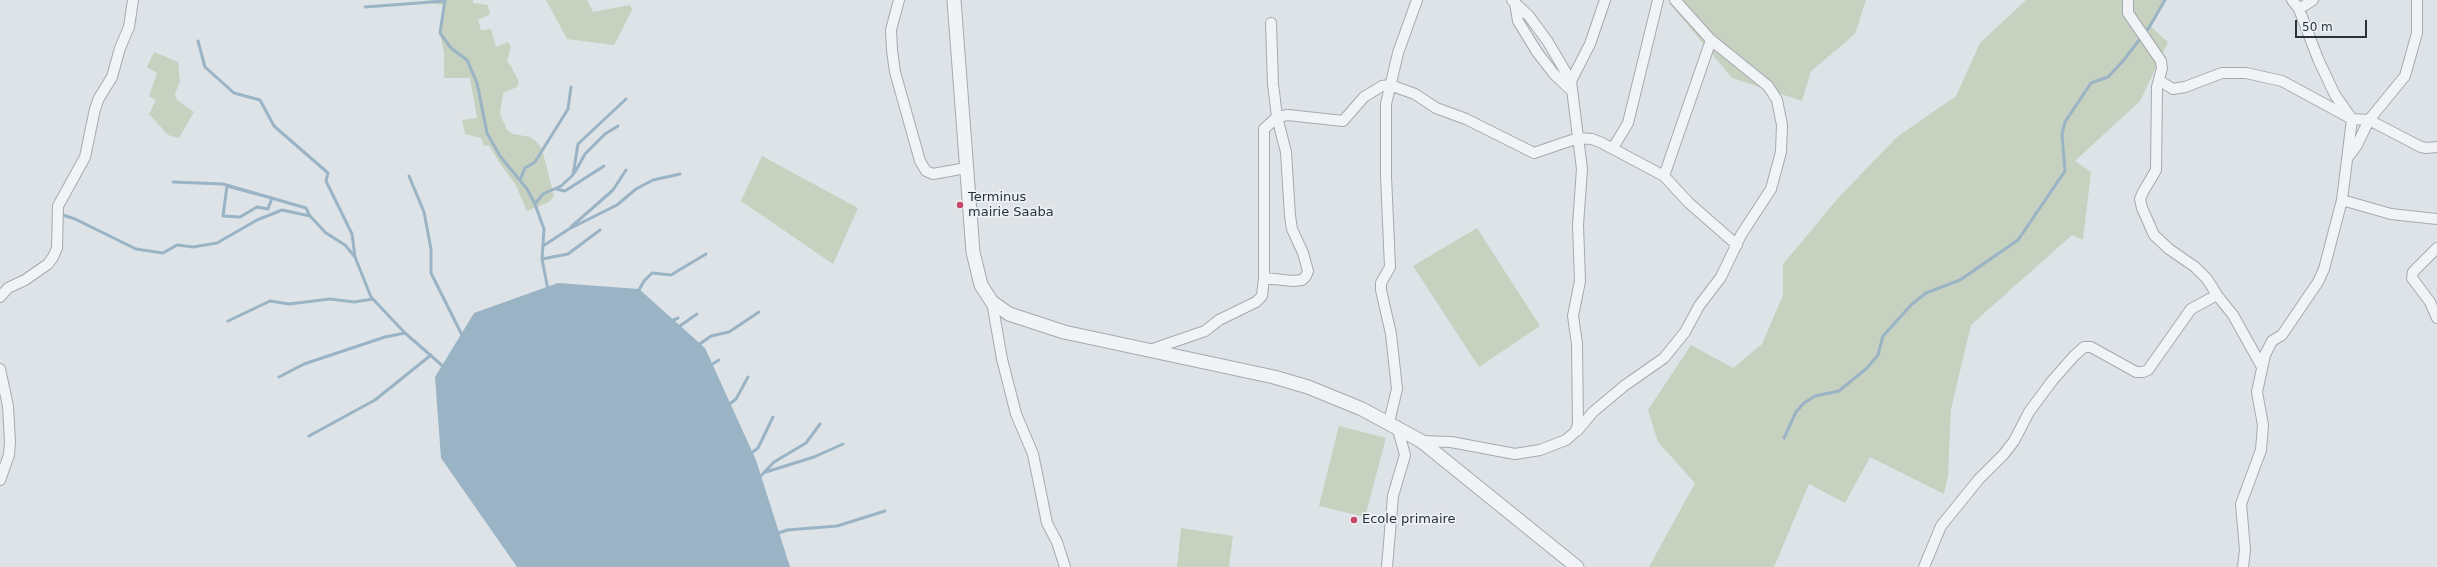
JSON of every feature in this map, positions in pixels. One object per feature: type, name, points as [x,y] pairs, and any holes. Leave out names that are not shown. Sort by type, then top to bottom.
[{"type":"street","points":[[0,297],[4,291],[48,264],[53,257],[57,248],[58,206],[85,157],[95,109],[99,98],[112,77],[120,48],[129,27],[133,0]]},
{"type":"street","points":[[899,0],[891,30],[892,50],[895,72],[920,161],[926,171],[933,174],[966,168]]},
{"type":"street","points":[[954,0],[973,252],[981,285],[992,302],[1008,314],[1042,325],[1150,350],[1224,365],[1308,387],[1393,424],[1421,441],[1577,567]]},
{"type":"street","points":[[1387,567],[1393,496],[1405,455],[1393,424],[1397,389],[1391,334],[1381,290],[1381,283],[1390,267],[1386,176],[1386,104],[1398,52],[1417,0]]},
{"type":"street","points":[[1571,86],[1590,44],[1605,0]]},
{"type":"street","points":[[1613,148],[1628,123],[1658,0]]},
{"type":"street","points":[[1421,441],[1451,442],[1515,454],[1553,446],[1566,440],[1593,412],[1624,386],[1664,358],[1685,332],[1699,306],[1721,277],[1737,245],[1771,188],[1781,152],[1782,125],[1777,100],[1768,86],[1711,40],[1675,0]]},
{"type":"street","points":[[2128,0],[2128,13],[2161,61],[2162,68],[2160,81],[2157,87],[2156,170],[2140,199],[2142,208],[2154,235],[2169,249],[2195,266],[2207,279],[2217,295],[2233,315],[2262,367]]},
{"type":"street","points":[[2243,567],[2245,550],[2241,504],[2261,450],[2263,425],[2256,392],[2262,367],[2272,341],[2282,335],[2318,282],[2324,269],[2342,200],[2349,156],[2352,119],[2332,89],[2299,9],[2292,0]]},
{"type":"street","points":[[2299,9],[2313,0]]},
{"type":"street","points":[[2349,156],[2357,145],[2368,120],[2405,76],[2417,33],[2417,0]]},
{"type":"street","points":[[1514,1],[1518,21],[1537,52],[1554,74],[1571,86]]},
{"type":"street","points":[[1514,1],[1529,16],[1548,42],[1571,86],[1582,169],[1578,225],[1580,282],[1573,316],[1577,344],[1579,382],[1578,419],[1575,432]]},
{"type":"street","points":[[1264,278],[1293,281],[1302,280],[1308,271],[1303,253],[1292,229],[1286,152],[1277,117],[1273,84],[1271,23]]},
{"type":"street","points":[[1664,176],[1711,40]]},
{"type":"street","points":[[2160,81],[2173,89],[2184,87],[2222,73],[2246,73],[2282,81],[2352,119],[2368,120],[2421,147],[2437,147]]},
{"type":"street","points":[[1150,350],[1205,332],[1219,320],[1256,302],[1262,296],[1264,278],[1262,133],[1277,117],[1298,115],[1341,121],[1345,120],[1364,97],[1382,86],[1390,85],[1415,94],[1436,108],[1466,119],[1534,154],[1578,138],[1592,139],[1613,148],[1664,176],[1689,203],[1737,245]]},
{"type":"street","points":[[2342,200],[2391,214],[2437,219]]},
{"type":"street","points":[[2437,248],[2413,272],[2412,278],[2430,302],[2437,318]]},
{"type":"street","points":[[1924,567],[1941,526],[1979,479],[2004,454],[2029,412],[2052,381],[2074,356],[2084,347],[2092,347],[2136,372],[2148,370],[2191,309],[2217,295]]},
{"type":"street","points":[[992,302],[1002,359],[1016,414],[1033,454],[1047,524],[1057,542],[1065,567]]},
{"type":"street","points":[[0,368],[8,406],[10,442],[8,455],[0,480]]},
{"type":"green space","points":[[428,0],[473,0],[473,3],[488,5],[490,14],[478,20],[481,30],[491,29],[496,47],[508,42],[511,47],[507,62],[511,66],[519,82],[517,87],[503,93],[500,114],[507,130],[513,134],[530,137],[537,142],[542,149],[554,196],[549,202],[527,211],[515,184],[489,145],[484,146],[481,138],[465,134],[462,120],[477,118],[470,78],[444,78],[444,53],[440,33],[444,5],[434,4]]},
{"type":"green space","points":[[546,0],[587,0],[593,12],[630,5],[632,10],[614,45],[567,39]]},
{"type":"green space","points":[[1671,0],[1866,0],[1855,34],[1811,71],[1802,101],[1732,78],[1670,4]]},
{"type":"green space","points":[[2026,0],[2165,0],[2150,26],[2168,42],[2140,101],[2075,161],[2091,172],[2083,240],[2072,235],[1971,325],[1951,409],[1948,476],[1944,494],[1870,457],[1845,503],[1809,484],[1774,567],[1649,567],[1695,483],[1658,442],[1648,410],[1691,345],[1733,368],[1762,344],[1783,295],[1783,264],[1839,197],[1897,137],[1956,96],[1980,43]]},
{"type":"green space","points":[[154,52],[178,62],[180,81],[175,94],[177,100],[194,112],[179,138],[168,135],[149,114],[156,100],[149,96],[157,73],[147,67]]},
{"type":"green space","points":[[762,156],[858,208],[833,264],[741,201]]},
{"type":"green space","points":[[1477,228],[1540,326],[1479,367],[1413,266]]},
{"type":"green space","points":[[1339,426],[1386,438],[1365,517],[1319,506]]},
{"type":"green space","points":[[1181,528],[1233,536],[1229,567],[1177,567]]},
{"type":"water","points":[[558,283],[639,289],[705,348],[756,460],[790,567],[517,567],[441,458],[435,377],[474,313]]},
{"type":"waterway","points":[[445,0],[440,33],[451,48],[467,60],[477,83],[487,133],[500,156],[527,189],[535,204],[544,229],[542,259],[548,290]]},
{"type":"waterway","points":[[1784,438],[1796,412],[1804,403],[1815,396],[1839,391],[1867,368],[1878,355],[1883,336],[1912,304],[1926,293],[1960,280],[2018,240],[2065,171],[2062,134],[2065,122],[2091,83],[2108,77],[2123,61],[2150,26],[2165,0]]},
{"type":"waterway","points":[[365,7],[445,1]]},
{"type":"waterway","points":[[198,41],[205,67],[234,93],[260,100],[274,126],[328,173],[326,181],[352,234],[355,257],[371,297],[405,333],[445,368]]},
{"type":"waterway","points":[[520,180],[525,168],[535,162],[568,109],[571,87]]},
{"type":"waterway","points":[[535,204],[543,194],[561,186],[573,175],[578,144],[626,99]]},
{"type":"waterway","points":[[575,172],[585,154],[605,134],[618,126]]},
{"type":"waterway","points":[[556,189],[565,191],[604,166]]},
{"type":"waterway","points":[[571,227],[613,190],[626,170]]},
{"type":"waterway","points":[[543,246],[569,229],[617,205],[636,189],[653,180],[680,174]]},
{"type":"waterway","points":[[409,176],[424,212],[431,249],[431,273],[463,337]]},
{"type":"waterway","points":[[173,182],[223,184],[306,208],[310,216]]},
{"type":"waterway","points":[[227,186],[272,198],[268,209],[257,207],[240,217],[223,216],[227,186]]},
{"type":"waterway","points":[[63,215],[75,219],[136,249],[163,253],[177,245],[193,247],[217,243],[257,220],[282,210],[310,216],[326,233],[345,245],[355,257]]},
{"type":"waterway","points":[[542,259],[568,254],[600,230]]},
{"type":"waterway","points":[[638,292],[644,281],[652,273],[671,275],[706,254]]},
{"type":"waterway","points":[[228,321],[270,301],[289,304],[330,299],[354,302],[373,299]]},
{"type":"waterway","points":[[697,346],[711,336],[729,332],[759,312]]},
{"type":"waterway","points":[[677,328],[697,314]]},
{"type":"waterway","points":[[671,321],[678,318]]},
{"type":"waterway","points":[[279,377],[304,364],[385,337],[405,333]]},
{"type":"waterway","points":[[309,436],[375,400],[431,355]]},
{"type":"waterway","points":[[709,366],[719,360]]},
{"type":"waterway","points":[[727,406],[736,399],[748,377]]},
{"type":"waterway","points":[[750,454],[758,448],[773,417]]},
{"type":"waterway","points":[[758,479],[774,462],[806,443],[820,424]]},
{"type":"waterway","points":[[766,472],[814,457],[843,444]]},
{"type":"waterway","points":[[776,534],[787,530],[837,526],[885,511]]},
{"type":"place","name":"Terminus mairie Saaba","points":[[960,205]]},
{"type":"place","name":"Ecole primaire","points":[[1354,520]]}]
